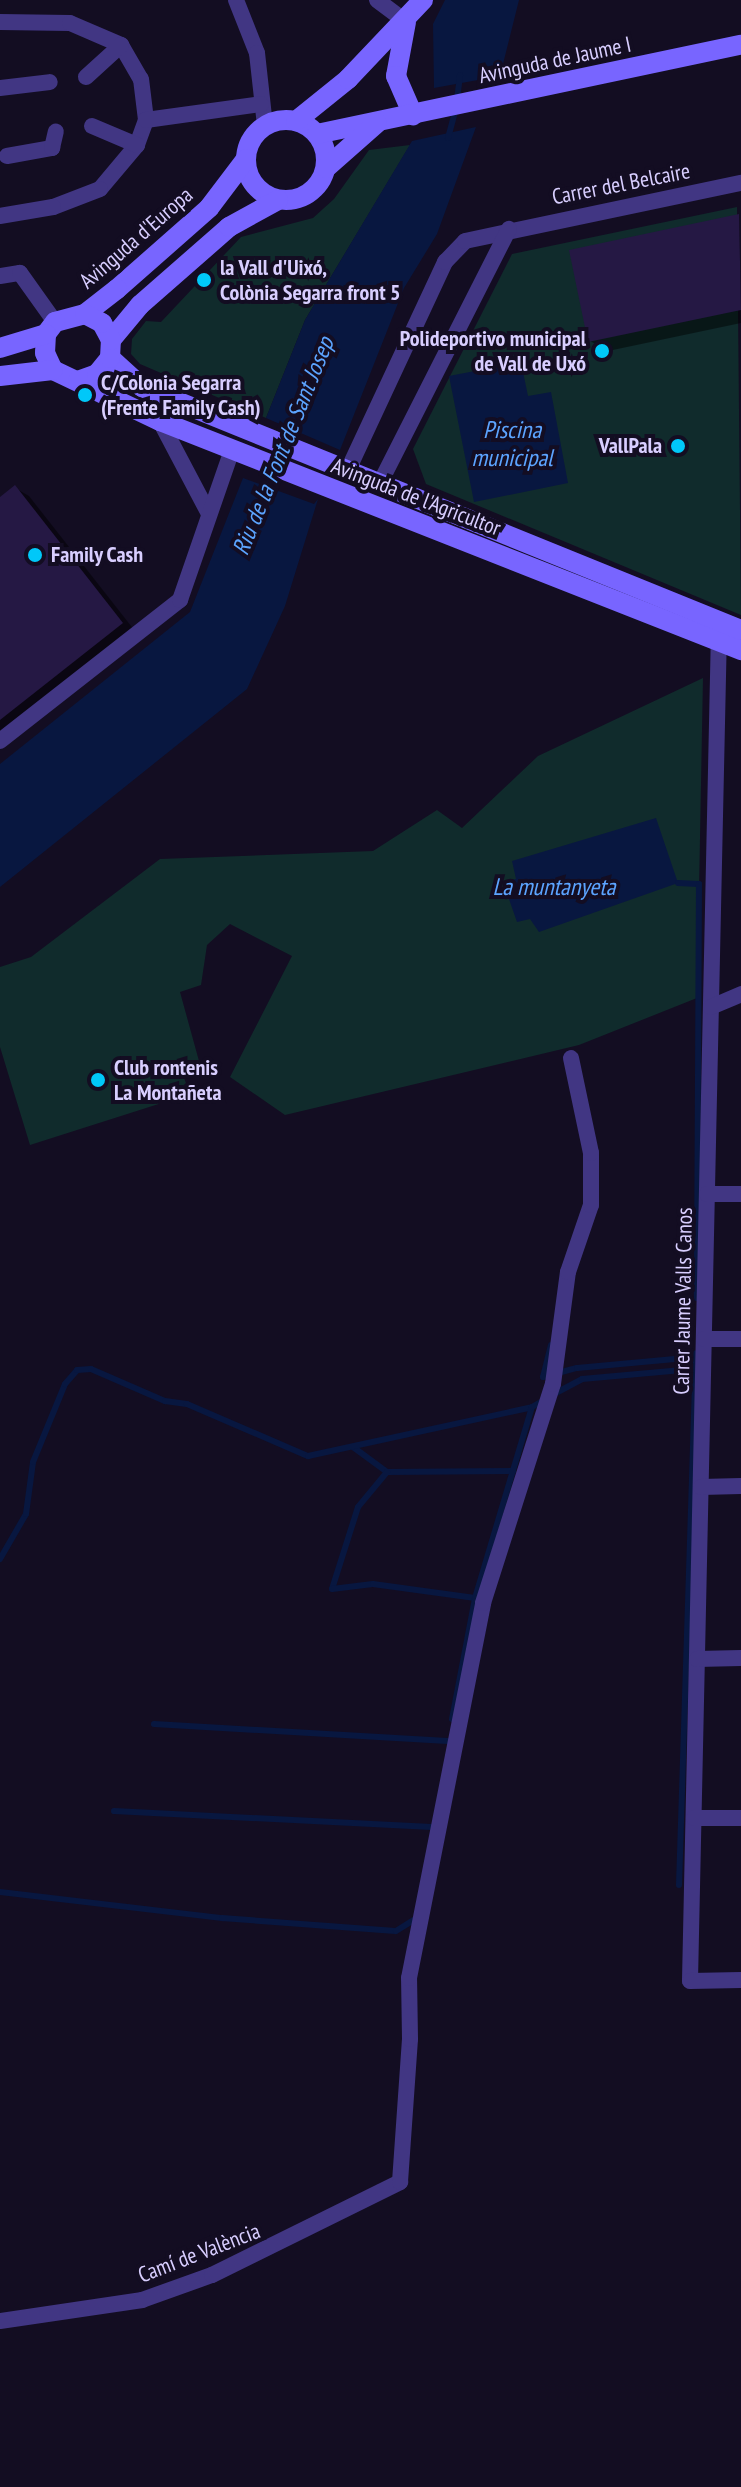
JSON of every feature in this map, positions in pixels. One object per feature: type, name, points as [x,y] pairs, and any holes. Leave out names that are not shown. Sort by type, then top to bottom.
[{"type":"street","points":[[236,0],[257,53],[265,126]]},
{"type":"street","points":[[377,0],[406,22]]},
{"type":"street","points":[[278,200],[251,181],[246,159],[248,146],[265,126],[296,121],[348,79],[406,22],[423,0]]},
{"type":"street","points":[[0,22],[70,23],[121,45],[141,79],[146,120],[137,145],[100,189],[53,207],[0,216]]},
{"type":"street","points":[[406,22],[396,76],[421,113]]},
{"type":"street","points":[[86,77],[121,45]]},
{"type":"street","name":"Avinguda de Jaume I","points":[[316,133],[741,45]]},
{"type":"street","points":[[316,133],[348,79]]},
{"type":"street","points":[[0,88],[50,82]]},
{"type":"street","points":[[146,120],[261,104]]},
{"type":"street","points":[[0,376],[53,370],[78,381],[97,374],[140,305],[229,227],[278,200],[314,190],[326,168],[316,133],[296,121]]},
{"type":"street","name":"Avinguda de Jaume I","points":[[326,168],[379,122]]},
{"type":"street","points":[[92,126],[137,145]]},
{"type":"street","points":[[7,156],[52,148],[56,131]]},
{"type":"street","name":"Avinguda d'Europa","points":[[85,314],[209,208],[246,159]]},
{"type":"street","name":"Carrer del Belcaire","points":[[342,468],[445,262],[465,241],[509,229],[741,185]]},
{"type":"street","points":[[380,483],[509,229]]},
{"type":"street","points":[[0,276],[20,273],[50,328],[45,353],[53,370]]},
{"type":"street","points":[[0,348],[85,314],[102,323],[110,349]]},
{"type":"street","name":"Avinguda de l'Agricultor","points":[[110,349],[142,387],[254,435],[380,483],[719,631],[741,650]]},
{"type":"street","name":"Avinguda de l'Agricultor","points":[[78,381],[160,421],[326,488],[719,631],[741,630]]},
{"type":"street","points":[[160,421],[209,514]]},
{"type":"street","points":[[0,741],[180,600],[209,514],[240,453]]},
{"type":"street","name":"Carrer Jaume Valls Canos","points":[[719,631],[690,1981],[741,1980]]},
{"type":"street","points":[[711,1007],[741,994]]},
{"type":"street","name":"Camí de València","points":[[0,2321],[142,2300],[198,2280],[320,2226],[400,2182],[410,2039],[409,1978],[483,1603],[553,1384],[568,1272],[591,1205],[591,1153],[571,1058]]},
{"type":"street","points":[[707,1194],[741,1194]]},
{"type":"street","points":[[704,1339],[741,1339]]},
{"type":"street","points":[[701,1487],[741,1486]]},
{"type":"street","points":[[697,1659],[741,1658]]},
{"type":"street","points":[[694,1818],[741,1818]]},
{"type":"green space","points":[[410,145],[305,320],[266,418],[140,364],[131,354],[132,339],[146,321],[161,322],[241,237],[313,218],[334,199],[369,150]]},
{"type":"green space","name":"Polideportivo municipal de Vall de Uxó","points":[[737,207],[741,615],[426,484],[413,449],[512,254]]},
{"type":"green space","points":[[703,678],[697,998],[579,1045],[285,1115],[230,1077],[292,956],[230,924],[207,945],[201,985],[180,992],[199,1061],[180,1067],[190,1094],[30,1145],[0,1047],[0,967],[31,957],[160,859],[373,851],[437,810],[462,828],[538,756]]},
{"type":"water","points":[[445,0],[519,0],[500,76],[434,88],[433,24]]},
{"type":"water","points":[[476,127],[437,234],[404,288],[340,450],[266,418],[305,320],[412,141]]},
{"type":"water","name":"Piscina municipal","points":[[521,362],[528,396],[551,392],[568,483],[474,502],[449,376]]},
{"type":"water","points":[[243,478],[314,504],[318,499],[285,606],[247,689],[0,887],[0,764],[190,612]]},
{"type":"water","name":"La muntanyeta","points":[[656,818],[678,883],[539,932],[530,919],[517,922],[503,882],[516,879],[512,861]]},
{"type":"building","points":[[739,214],[741,310],[588,342],[569,250]]},
{"type":"building","name":"Family Cash","points":[[15,485],[123,623],[0,720],[0,497]]},
{"type":"waterway","name":"Riu de la Font de Sant Josep","points":[[457,100],[460,75]]},
{"type":"waterway","name":"Riu de la Font de Sant Josep","points":[[448,138],[455,111]]},
{"type":"waterway","name":"Riu de la Font de Sant Josep","points":[[266,492],[292,420]]},
{"type":"waterway","points":[[678,883],[699,884],[697,1298]]},
{"type":"waterway","points":[[551,1345],[543,1377],[577,1368],[696,1357]]},
{"type":"waterway","points":[[679,1885],[696,1353]]},
{"type":"waterway","points":[[0,1559],[26,1514],[33,1462],[65,1384],[77,1370],[91,1369],[165,1401],[187,1404],[308,1456],[532,1407]]},
{"type":"waterway","points":[[554,1394],[582,1379],[694,1369]]},
{"type":"waterway","points":[[452,1719],[475,1598],[532,1407],[544,1400]]},
{"type":"waterway","points":[[353,1447],[387,1472],[513,1471]]},
{"type":"waterway","points":[[387,1472],[358,1507],[332,1589],[373,1584],[475,1598]]},
{"type":"waterway","points":[[154,1724],[448,1741]]},
{"type":"waterway","points":[[114,1811],[432,1827]]},
{"type":"waterway","points":[[0,1892],[222,1918],[396,1931],[415,1919]]},
{"type":"place","name":"la Vall d'Uixó, Colònia Segarra front 5","points":[[204,280]]},
{"type":"place","name":"Polideportivo municipal de Vall de Uxó","points":[[602,351]]},
{"type":"place","name":"C/Colonia Segarra (Frente Family Cash)","points":[[85,395]]},
{"type":"place","name":"VallPala","points":[[678,446]]},
{"type":"place","name":"Family Cash","points":[[35,555]]},
{"type":"place","name":"Club rontenis La Montañeta","points":[[98,1080]]}]
